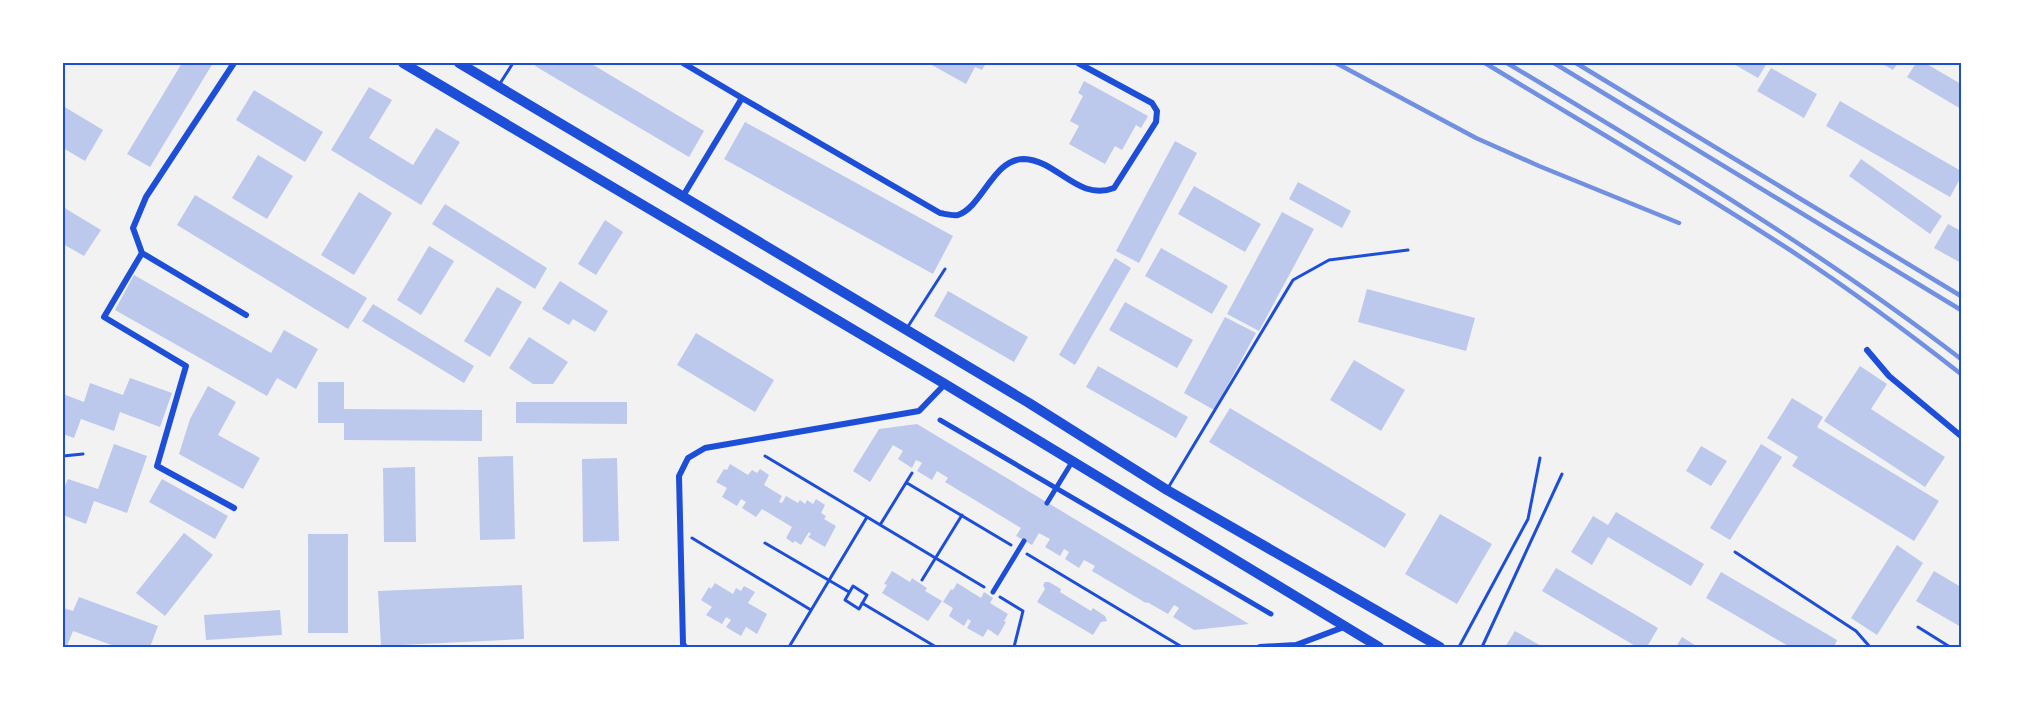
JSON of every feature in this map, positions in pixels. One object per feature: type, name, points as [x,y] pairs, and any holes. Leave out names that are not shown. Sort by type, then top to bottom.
[{"type":"highway","points":[[403,63],[945,384],[1379,647]]},
{"type":"highway","points":[[459,63],[1029,403],[1167,490],[1440,647]]},
{"type":"street","points":[[234,63],[146,197],[133,228],[142,253],[246,315]]},
{"type":"street","points":[[683,63],[940,213],[957,216],[969,208],[990,182],[1011,162],[1024,159],[1041,164],[1090,191],[1104,192],[1114,188],[1155,122],[1157,111],[1152,103],[1078,63]]},
{"type":"street","points":[[683,196],[742,98]]},
{"type":"street","points":[[142,253],[104,317],[186,366],[157,466],[234,508]]},
{"type":"street","points":[[1867,350],[1889,376],[1961,436]]},
{"type":"street","points":[[685,647],[683,644],[679,476],[682,466],[696,452],[705,448],[919,411],[945,384]]},
{"type":"street","points":[[940,420],[1271,614]]},
{"type":"street","points":[[1047,503],[1073,461]]},
{"type":"street","points":[[993,592],[1024,541]]},
{"type":"street","points":[[1260,647],[1296,645],[1345,626]]},
{"type":"lane","points":[[498,86],[513,63]]},
{"type":"lane","points":[[1167,490],[1293,280],[1329,260],[1408,250]]},
{"type":"lane","points":[[906,329],[945,269]]},
{"type":"lane","points":[[63,456],[83,454]]},
{"type":"lane","points":[[1459,647],[1528,519],[1540,458]]},
{"type":"lane","points":[[1482,647],[1562,474]]},
{"type":"lane","points":[[1735,552],[1856,631],[1870,647]]},
{"type":"lane","points":[[1918,627],[1950,647]]},
{"type":"path","points":[[765,456],[1023,611],[1014,647]]},
{"type":"path","points":[[880,525],[912,473]]},
{"type":"path","points":[[907,483],[1182,647]]},
{"type":"path","points":[[922,580],[962,515]]},
{"type":"path","points":[[789,647],[867,517]]},
{"type":"path","points":[[680,531],[811,610]]},
{"type":"path","points":[[765,543],[849,592]]},
{"type":"path","points":[[853,586],[867,595],[859,609],[844,600],[849,592],[853,586]]},
{"type":"path","points":[[862,603],[936,647]]},
{"type":"building","points":[[182,63],[213,63],[150,167],[127,154]]},
{"type":"building","points":[[537,63],[590,63],[704,131],[689,157],[535,66]]},
{"type":"building","points":[[930,63],[986,63],[982,70],[975,67],[966,84]]},
{"type":"building","points":[[1732,63],[1767,63],[1758,78]]},
{"type":"building","points":[[1881,63],[1898,63],[1893,70]]},
{"type":"building","points":[[1916,63],[1925,63],[1961,84],[1961,109],[1907,77]]},
{"type":"building","points":[[1771,68],[1817,94],[1804,118],[1757,91]]},
{"type":"building","points":[[1084,81],[1148,116],[1141,128],[1136,125],[1122,150],[1115,146],[1105,164],[1069,144],[1079,126],[1070,121],[1083,96],[1078,93]]},
{"type":"building","points":[[369,87],[392,100],[369,138],[413,165],[436,128],[460,142],[421,205],[331,150]]},
{"type":"building","points":[[254,90],[323,132],[305,162],[236,120]]},
{"type":"building","points":[[1840,101],[1961,171],[1961,177],[1950,197],[1826,126]]},
{"type":"building","points":[[63,106],[103,130],[85,161],[63,148]]},
{"type":"building","points":[[745,122],[953,236],[933,274],[724,159]]},
{"type":"building","points":[[1175,141],[1197,153],[1139,263],[1116,251]]},
{"type":"building","points":[[258,155],[293,176],[267,219],[232,198]]},
{"type":"building","points":[[1861,159],[1942,216],[1930,234],[1849,176]]},
{"type":"building","points":[[1298,182],[1351,211],[1342,228],[1289,199]]},
{"type":"building","points":[[1194,186],[1261,224],[1245,252],[1178,214]]},
{"type":"building","points":[[359,192],[392,213],[354,275],[321,255]]},
{"type":"building","points":[[195,195],[367,298],[348,329],[177,225]]},
{"type":"building","points":[[445,204],[547,268],[535,289],[432,224]]},
{"type":"building","points":[[63,207],[101,230],[84,256],[63,244]]},
{"type":"building","points":[[1282,212],[1314,229],[1259,331],[1227,314]]},
{"type":"building","points":[[605,220],[623,232],[596,275],[578,264]]},
{"type":"building","points":[[1948,224],[1961,231],[1961,263],[1934,248]]},
{"type":"building","points":[[429,246],[454,261],[421,315],[397,300]]},
{"type":"building","points":[[1161,248],[1228,286],[1212,314],[1145,276]]},
{"type":"building","points":[[1115,258],[1131,268],[1075,365],[1059,355]]},
{"type":"building","points":[[134,275],[271,353],[284,330],[318,349],[296,389],[277,378],[267,396],[115,310]]},
{"type":"building","points":[[560,281],[608,311],[595,332],[573,319],[569,325],[542,309]]},
{"type":"building","points":[[497,287],[522,302],[490,357],[464,341]]},
{"type":"building","points":[[1367,289],[1475,318],[1466,351],[1358,322]]},
{"type":"building","points":[[948,291],[1028,337],[1014,362],[934,316]]},
{"type":"building","points":[[1125,302],[1193,340],[1177,368],[1109,330]]},
{"type":"building","points":[[373,304],[474,366],[464,383],[362,321]]},
{"type":"building","points":[[1225,317],[1256,333],[1214,410],[1184,393]]},
{"type":"building","points":[[696,333],[774,380],[755,412],[677,365]]},
{"type":"building","points":[[529,337],[568,362],[553,384],[533,384],[509,368]]},
{"type":"building","points":[[1354,360],[1405,390],[1381,431],[1330,400]]},
{"type":"building","points":[[1098,366],[1188,417],[1176,438],[1086,387]]},
{"type":"building","points":[[1860,366],[1887,384],[1871,409],[1945,457],[1925,487],[1824,421]]},
{"type":"building","points":[[130,378],[172,393],[160,427],[120,412],[114,431],[81,419],[74,438],[63,434],[63,394],[84,402],[90,383],[123,395]]},
{"type":"building","points":[[318,382],[344,382],[344,409],[482,410],[482,441],[344,440],[344,423],[318,423]]},
{"type":"building","points":[[208,386],[236,402],[218,435],[260,458],[243,489],[179,454],[190,419]]},
{"type":"building","points":[[1792,398],[1823,417],[1817,427],[1939,501],[1914,541],[1792,466],[1798,457],[1767,438]]},
{"type":"building","points":[[516,402],[627,402],[627,424],[516,423]]},
{"type":"building","points":[[1230,408],[1406,514],[1385,548],[1209,442]]},
{"type":"building","points":[[917,424],[1249,624],[1194,630],[1173,617],[1179,608],[1174,605],[1168,614],[1092,571],[1095,566],[1084,560],[1079,568],[1065,559],[1069,552],[1064,549],[1060,556],[1045,547],[1050,539],[1039,533],[1032,545],[1016,536],[1021,528],[945,482],[948,478],[937,471],[932,480],[917,471],[922,463],[916,460],[912,468],[898,459],[903,451],[893,445],[870,482],[853,471],[879,429]]},
{"type":"building","points":[[114,444],[147,456],[127,513],[94,501],[86,524],[63,515],[63,491],[68,479],[98,489]]},
{"type":"building","points":[[1761,444],[1782,457],[1730,540],[1710,528]]},
{"type":"building","points":[[1701,446],[1727,461],[1711,486],[1686,471]]},
{"type":"building","points":[[513,456],[515,539],[480,540],[478,457]]},
{"type":"building","points":[[617,458],[619,541],[583,542],[582,459]]},
{"type":"building","points":[[730,464],[748,475],[752,470],[757,473],[760,469],[769,475],[764,485],[782,496],[779,502],[782,503],[786,496],[798,503],[800,500],[805,504],[807,500],[813,504],[816,499],[825,505],[821,513],[826,516],[824,519],[836,526],[825,547],[808,537],[811,534],[809,532],[801,545],[795,541],[793,543],[786,538],[792,527],[762,509],[756,517],[742,508],[746,502],[741,499],[737,506],[722,497],[727,488],[716,482]]},
{"type":"building","points":[[415,467],[416,542],[384,542],[383,468]]},
{"type":"building","points":[[162,479],[228,516],[215,539],[149,502]]},
{"type":"building","points":[[1616,512],[1704,564],[1691,586],[1608,537],[1592,565],[1571,552],[1593,516],[1608,525]]},
{"type":"building","points":[[1440,514],[1492,544],[1457,604],[1405,574]]},
{"type":"building","points":[[184,533],[213,555],[165,616],[136,593]]},
{"type":"building","points":[[308,534],[348,534],[348,633],[308,633]]},
{"type":"building","points":[[1897,545],[1923,563],[1877,635],[1851,618]]},
{"type":"building","points":[[1556,568],[1658,628],[1647,647],[1637,647],[1542,591]]},
{"type":"building","points":[[892,571],[910,582],[912,578],[927,588],[925,591],[942,601],[928,621],[882,593],[887,585],[884,584]]},
{"type":"building","points":[[1934,571],[1961,587],[1961,627],[1916,601]]},
{"type":"building","points":[[1721,572],[1837,640],[1834,647],[1790,647],[1706,598]]},
{"type":"building","points":[[1045,582],[1061,589],[1060,592],[1091,611],[1093,608],[1105,616],[1107,621],[1101,622],[1093,635],[1037,602],[1045,589],[1043,585]]},
{"type":"building","points":[[715,583],[733,594],[736,588],[741,591],[744,586],[755,592],[748,603],[767,614],[757,634],[746,627],[741,636],[726,627],[731,620],[726,617],[722,624],[706,615],[712,607],[701,600],[709,587],[711,589]]},
{"type":"building","points":[[957,583],[981,598],[984,592],[993,598],[990,603],[1008,614],[998,636],[988,629],[983,637],[967,628],[971,621],[968,619],[964,626],[949,616],[953,608],[943,602]]},
{"type":"building","points":[[522,585],[524,639],[381,646],[378,591]]},
{"type":"building","points":[[79,597],[158,626],[150,647],[117,647],[73,631],[67,646],[63,644],[63,608],[73,611]]},
{"type":"building","points":[[280,610],[282,635],[206,640],[204,615]]},
{"type":"building","points":[[1515,631],[1543,647],[1505,647]]},
{"type":"building","points":[[1682,637],[1698,647],[1676,647]]},
{"type":"railway","points":[[1336,63],[1476,138],[1679,223]]},
{"type":"railway","points":[[1485,63],[1704,195],[1800,257],[1870,305],[1961,374]]},
{"type":"railway","points":[[1507,63],[1681,169],[1852,279],[1961,359]]},
{"type":"railway","points":[[1554,63],[1961,310]]},
{"type":"railway","points":[[1576,63],[1961,296]]}]
